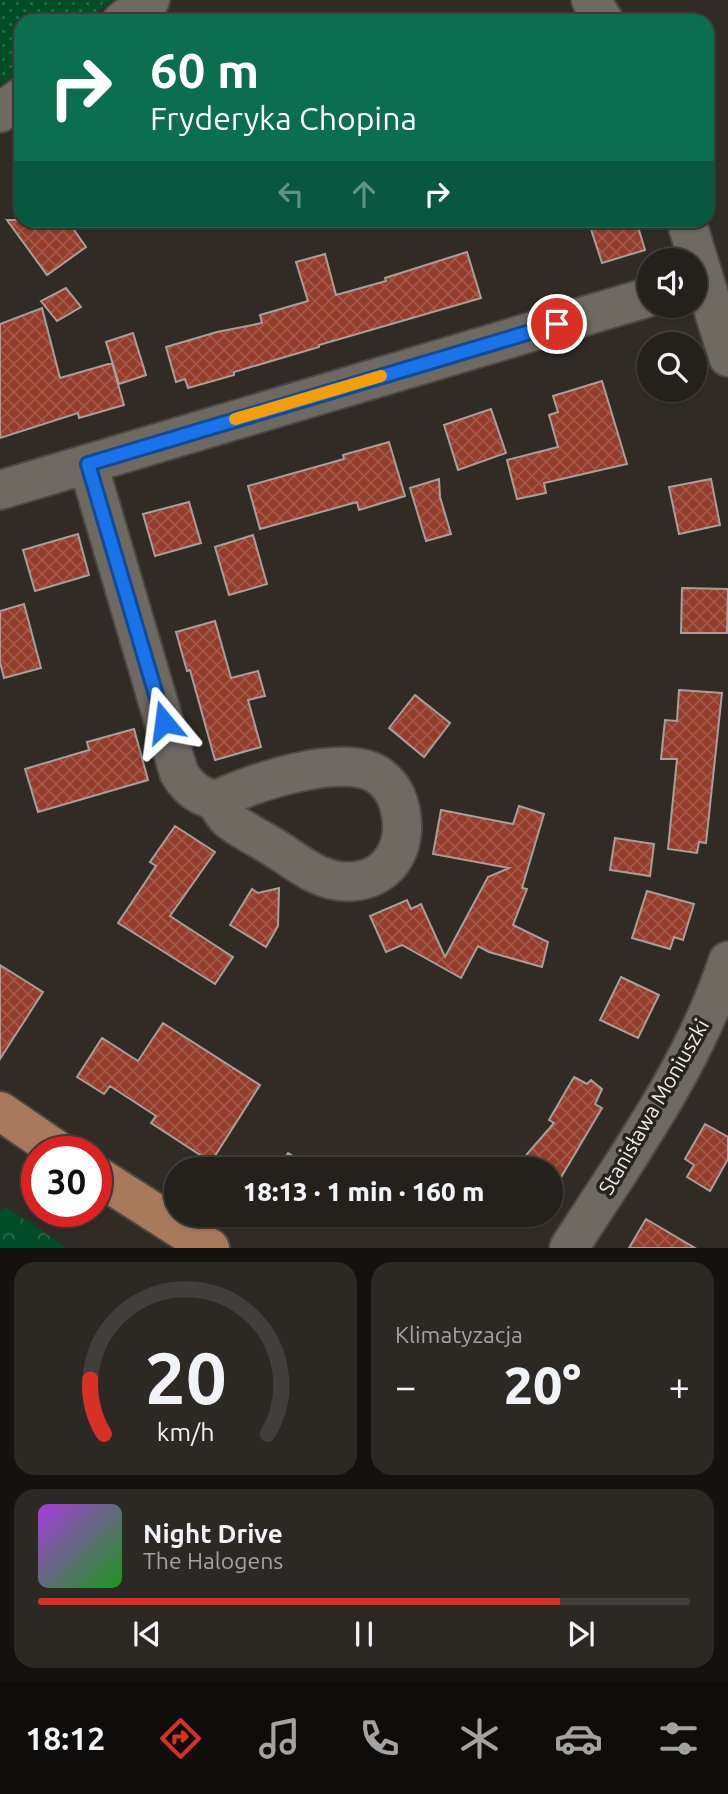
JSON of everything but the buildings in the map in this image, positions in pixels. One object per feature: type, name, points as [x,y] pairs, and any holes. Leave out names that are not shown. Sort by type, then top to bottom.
[{"type":"main road","points":[[0,1111],[37,1136]]},
{"type":"main road","points":[[112,1185],[210,1248]]},
{"type":"street","points":[[131,14],[150,0]]},
{"type":"street","points":[[0,113],[14,102]]},
{"type":"street","points":[[690,228],[709,279],[728,357]]},
{"type":"street","points":[[0,490],[637,300]]},
{"type":"street","points":[[88,464],[179,773],[192,790],[215,801]]},
{"type":"street","name":"Stanisława Moniuszki","points":[[569,1248],[658,1109],[699,1035],[728,961]]},
{"type":"green space","points":[[0,0],[113,0],[94,14],[14,14],[14,75],[3,83],[0,82]]},
{"type":"green space","points":[[6,1207],[21,1217],[21,1227],[36,1227],[67,1248],[0,1248],[0,1212]]},
{"type":"slow traffic","points":[[235,419],[381,376]]},
{"type":"route","points":[[164,722],[88,464],[557,324]]}]
